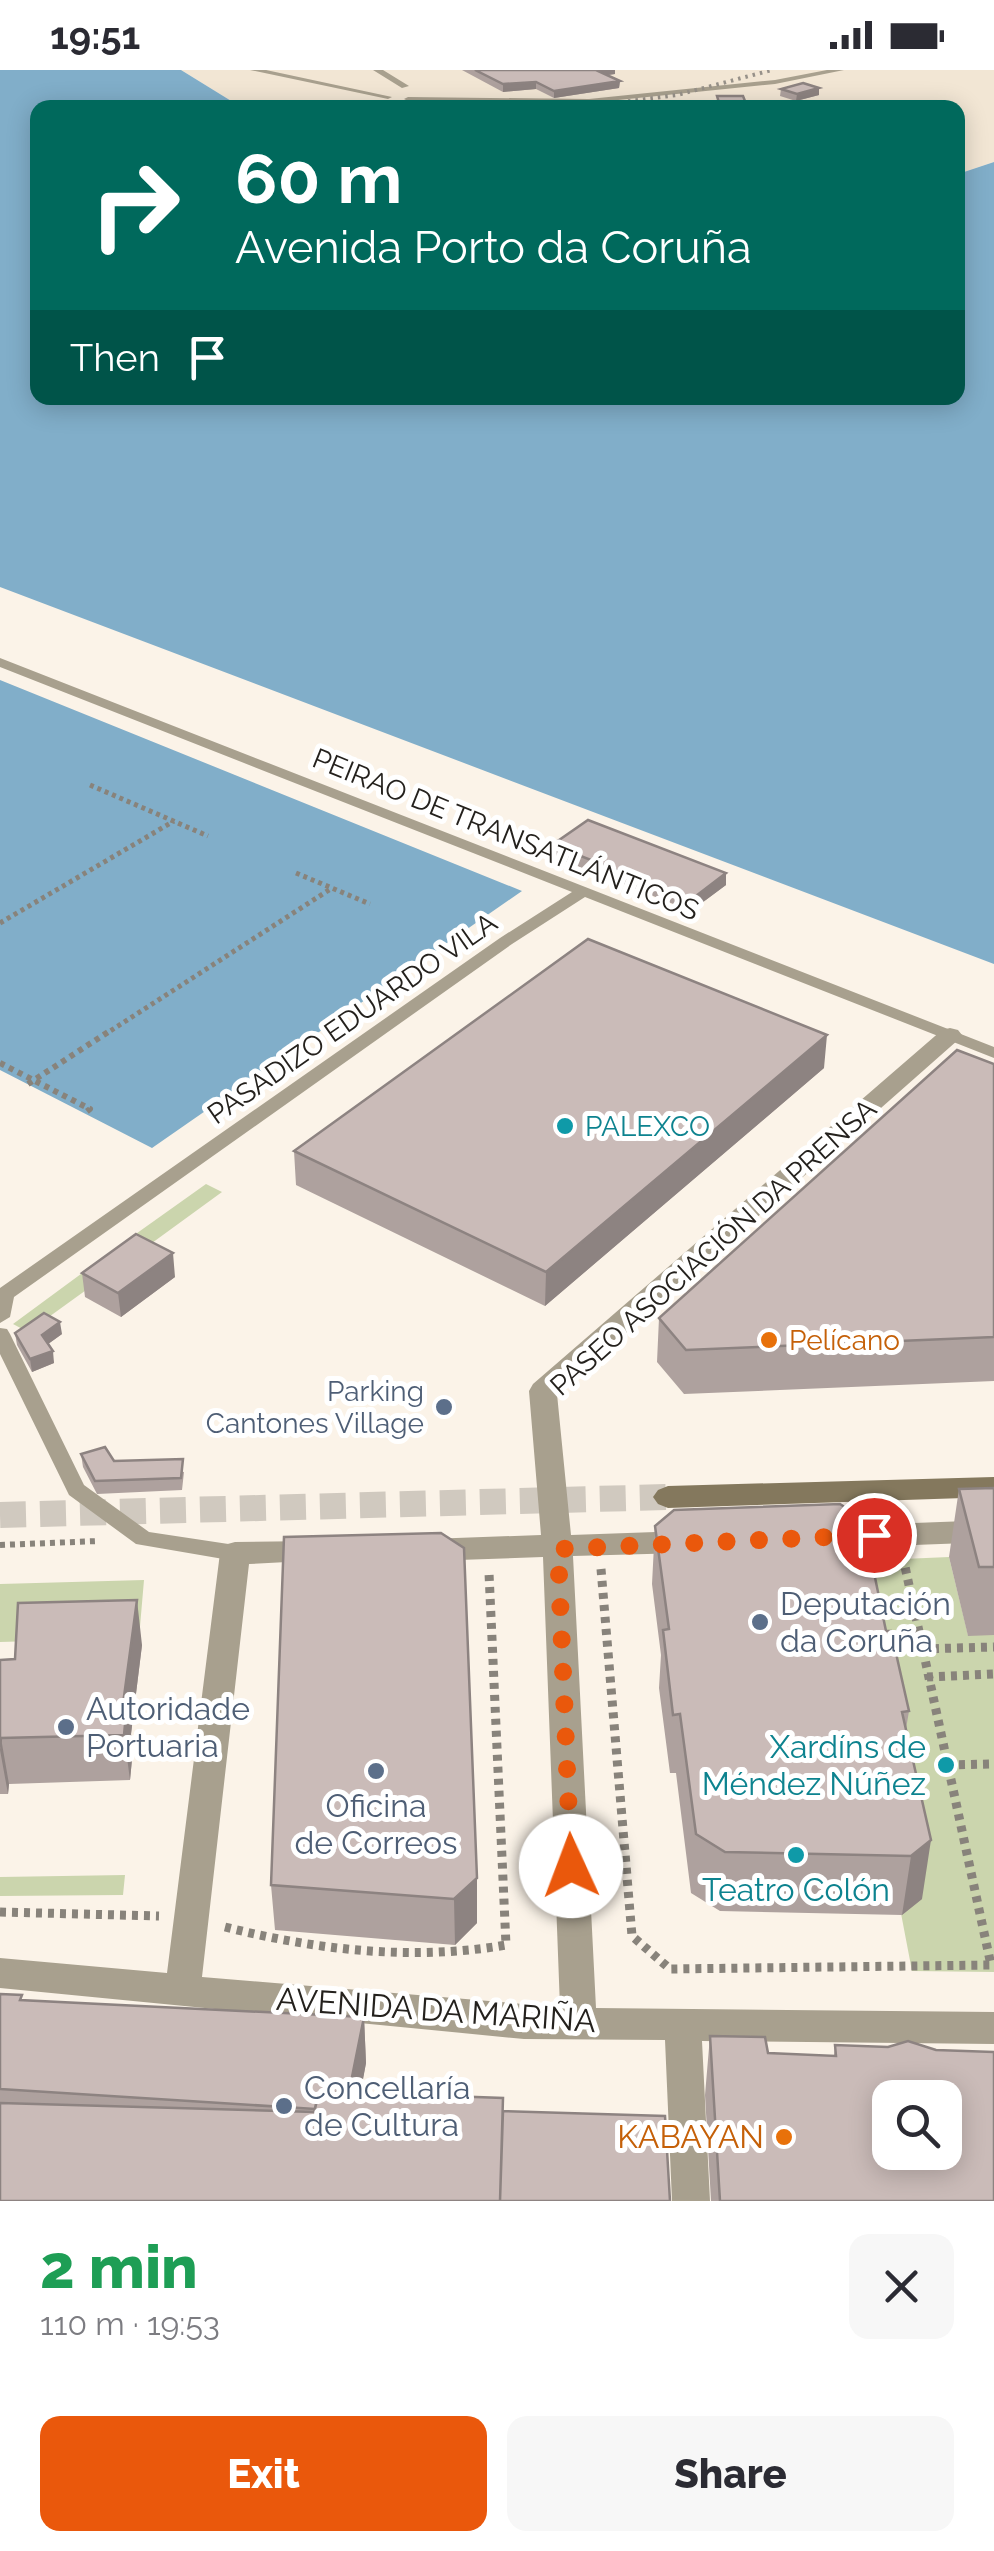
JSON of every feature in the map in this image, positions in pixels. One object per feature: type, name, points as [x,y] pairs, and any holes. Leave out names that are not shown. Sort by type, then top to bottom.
[{"type":"main road","points":[[668,1497],[994,1487]]},
{"type":"street","name":"PASEO ASOCIACIÓN DA PRENSA","points":[[558,1549],[543,1391],[950,1035]]},
{"type":"street","points":[[795,1538],[994,1531]]},
{"type":"street","points":[[406,1551],[715,1541]]},
{"type":"street","points":[[558,1549],[579,2024]]},
{"type":"street","points":[[183,1989],[235,1553],[348,1552]]},
{"type":"street","name":"AVENIDA DA MARIÑA","points":[[0,1974],[524,2023],[994,2028]]},
{"type":"street","points":[[683,2024],[691,2201]]},
{"type":"lane","points":[[254,70],[388,97]]},
{"type":"lane","points":[[377,70],[405,86]]},
{"type":"lane","points":[[748,83],[798,70]]},
{"type":"lane","points":[[598,100],[840,70]]},
{"type":"lane","points":[[408,99],[498,100]]},
{"type":"lane","name":"PEIRAO DE TRANSATLÁNTICOS","points":[[0,662],[994,1052]]},
{"type":"lane","name":"PASADIZO EDUARDO VILA","points":[[0,1317],[5,1294],[153,1194],[506,941],[584,892]]},
{"type":"lane","points":[[0,1334],[76,1490],[143,1539],[235,1553]]},
{"type":"path","points":[[90,784],[208,836]]},
{"type":"path","points":[[0,923],[174,821]]},
{"type":"path","points":[[296,873],[370,904]]},
{"type":"path","points":[[31,1082],[332,888]]},
{"type":"path","points":[[0,1063],[90,1109],[85,1113]]},
{"type":"path","points":[[0,1545],[143,1539]]},
{"type":"path","points":[[600,1560],[632,1936],[670,1970],[991,1965],[902,1551]]},
{"type":"path","points":[[0,1912],[193,1918],[273,1941],[464,1955],[506,1945],[489,1563]]},
{"type":"path","points":[[921,1650],[994,1647]]},
{"type":"path","points":[[927,1677],[994,1674]]},
{"type":"path","points":[[946,1766],[994,1764]]},
{"type":"shaded area","points":[[181,70],[994,70],[994,162],[965,172],[965,100],[230,100]]},
{"type":"green space","points":[[206,1184],[222,1192],[119,1267],[102,1258]]},
{"type":"green space","points":[[85,1271],[100,1280],[28,1332],[13,1324]]},
{"type":"green space","name":"Xardíns de Méndez Núñez","points":[[949,1557],[968,1635],[994,1635],[994,1972],[912,1971],[834,1562]]},
{"type":"green space","points":[[144,1580],[139,1638],[0,1642],[0,1584]]},
{"type":"green space","points":[[125,1875],[123,1895],[0,1896],[0,1877]]},
{"type":"water","points":[[0,70],[181,70],[230,100],[30,100],[30,405],[965,405],[965,172],[994,162],[994,964],[0,587]]},
{"type":"water","points":[[0,680],[522,891],[152,1148],[0,1070]]},
{"type":"building","points":[[475,70],[596,70],[620,81],[554,91],[536,82],[503,84]]},
{"type":"building","points":[[803,83],[819,88],[797,94],[781,89]]},
{"type":"building","points":[[717,96],[743,96],[745,100],[718,100]]},
{"type":"building","points":[[588,820],[726,873],[692,899],[552,845]]},
{"type":"building","name":"PALEXCO","points":[[588,939],[827,1035],[546,1272],[294,1151]]},
{"type":"building","points":[[957,1050],[994,1064],[994,1337],[686,1350],[659,1318]]},
{"type":"building","points":[[136,1234],[173,1253],[118,1293],[82,1273]]},
{"type":"building","points":[[44,1313],[60,1322],[42,1335],[53,1351],[30,1359],[15,1333]]},
{"type":"building","points":[[105,1447],[114,1461],[183,1459],[181,1478],[95,1481],[81,1454]]},
{"type":"building","points":[[994,1488],[994,1567],[979,1567],[959,1489]]},
{"type":"building","points":[[840,1504],[863,1519],[886,1631],[891,1631],[909,1711],[902,1712],[931,1840],[911,1856],[725,1852],[696,1834],[680,1714],[673,1715],[663,1630],[669,1629],[655,1526],[674,1510]]},
{"type":"building","name":"Oficina de Correos","points":[[441,1533],[464,1548],[477,1878],[454,1899],[271,1885],[284,1537]]},
{"type":"building","points":[[137,1600],[123,1704],[127,1703],[124,1735],[1,1738],[0,1747],[0,1660],[15,1659],[18,1603]]},
{"type":"building","points":[[0,1994],[22,1995],[20,2000],[364,2017],[349,2092],[318,2096],[315,2109],[0,2089]]},
{"type":"building","points":[[710,2036],[765,2037],[768,2053],[836,2056],[835,2045],[888,2047],[908,2041],[936,2050],[994,2052],[994,2201],[720,2201]]},
{"type":"building","points":[[337,2092],[503,2098],[500,2201],[0,2201],[0,2103],[314,2112],[318,2096],[337,2096]]},
{"type":"building","points":[[503,2111],[665,2116],[670,2201],[500,2201]]},
{"type":"tunnel","points":[[0,1515],[668,1497]]},
{"type":"railway","points":[[638,100],[677,95],[772,70]]},
{"type":"place","name":"PALEXCO","points":[[565,1126]]},
{"type":"place","name":"Pelícano","points":[[769,1340]]},
{"type":"place","name":"Parking Cantones Village","points":[[444,1407]]},
{"type":"place","name":"Deputación da Coruña","points":[[760,1622]]},
{"type":"place","name":"Autoridade Portuaria","points":[[66,1727]]},
{"type":"place","name":"Xardíns de Méndez Núñez","points":[[946,1765]]},
{"type":"place","name":"Oficina de Correos","points":[[376,1771]]},
{"type":"place","name":"Teatro Colón","points":[[796,1855]]},
{"type":"place","name":"Concellaría de Cultura","points":[[284,2106]]},
{"type":"place","name":"KABAYAN","points":[[784,2137]]},
{"type":"route","points":[[571,1866],[558,1549],[874,1535]]}]
